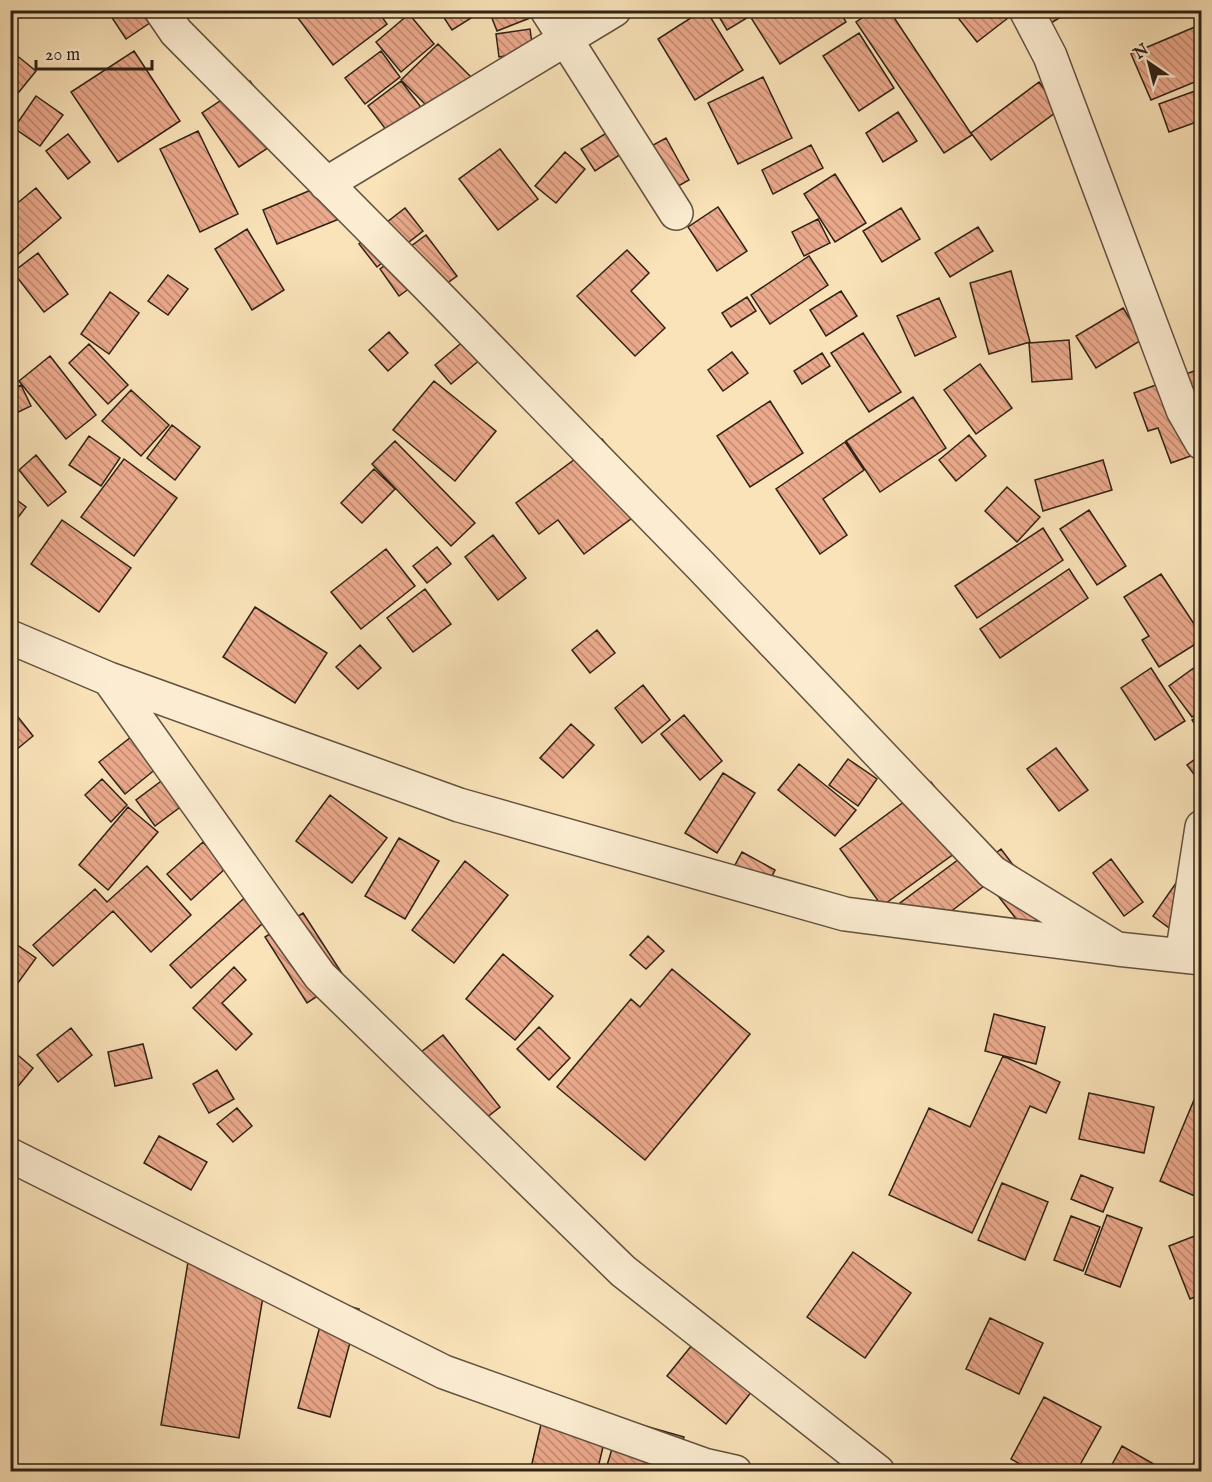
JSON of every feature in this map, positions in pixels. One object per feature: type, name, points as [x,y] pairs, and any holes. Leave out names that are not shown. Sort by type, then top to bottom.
[{"type":"street","points":[[161,10],[176,32],[429,286],[692,557],[992,872],[1117,949]]},
{"type":"street","points":[[547,10],[676,213]]},
{"type":"street","points":[[327,184],[614,10]]},
{"type":"street","points":[[1026,10],[1050,56],[1183,410],[1202,443]]},
{"type":"street","points":[[10,637],[109,679],[459,805],[845,914],[1192,957],[1202,827]]},
{"type":"street","points":[[109,679],[320,976],[623,1271],[878,1472]]},
{"type":"street","points":[[10,1155],[444,1372],[704,1465],[735,1472]]},
{"type":"building","points":[[107,10],[169,10],[126,39]]},
{"type":"building","points":[[292,10],[377,10],[387,24],[333,65]]},
{"type":"building","points":[[439,10],[484,10],[452,30]]},
{"type":"building","points":[[496,10],[527,10],[530,18],[497,31],[490,13]]},
{"type":"building","points":[[706,10],[743,70],[695,100],[658,39]]},
{"type":"building","points":[[715,10],[839,10],[846,22],[780,64],[750,16],[727,30]]},
{"type":"building","points":[[874,10],[889,10],[972,135],[944,153],[856,22]]},
{"type":"building","points":[[952,10],[1017,10],[1017,11],[977,42]]},
{"type":"building","points":[[1032,10],[1068,10],[1069,12],[1043,28]]},
{"type":"building","points":[[409,14],[434,44],[401,72],[376,42]]},
{"type":"building","points":[[1202,24],[1202,79],[1151,100],[1131,54]]},
{"type":"building","points":[[530,29],[533,51],[499,57],[496,34]]},
{"type":"building","points":[[859,33],[894,88],[859,111],[823,56]]},
{"type":"building","points":[[438,44],[480,86],[443,122],[401,80]]},
{"type":"building","points":[[10,50],[36,71],[10,103]]},
{"type":"building","points":[[134,51],[180,121],[118,162],[71,92]]},
{"type":"building","points":[[381,51],[400,77],[365,104],[345,78]]},
{"type":"building","points":[[763,77],[792,138],[738,164],[708,103]]},
{"type":"building","points":[[250,81],[286,136],[239,167],[202,113]]},
{"type":"building","points":[[401,81],[433,123],[400,148],[368,106]]},
{"type":"building","points":[[1039,82],[1059,110],[991,160],[971,133]]},
{"type":"building","points":[[1195,91],[1202,109],[1202,120],[1169,132],[1159,104]]},
{"type":"building","points":[[36,96],[63,115],[40,146],[14,128]]},
{"type":"building","points":[[898,112],[917,141],[883,162],[866,133]]},
{"type":"building","points":[[627,120],[641,141],[595,171],[581,149]]},
{"type":"building","points":[[198,131],[238,214],[200,232],[160,149]]},
{"type":"building","points":[[68,134],[90,162],[68,179],[46,151]]},
{"type":"building","points":[[666,138],[689,180],[657,198],[633,156]]},
{"type":"building","points":[[811,145],[823,168],[773,194],[762,170]]},
{"type":"building","points":[[500,149],[538,199],[498,230],[459,179]]},
{"type":"building","points":[[565,152],[585,169],[556,203],[535,186]]},
{"type":"building","points":[[835,174],[866,223],[835,242],[804,194]]},
{"type":"building","points":[[340,178],[354,213],[277,244],[263,210]]},
{"type":"building","points":[[36,188],[61,218],[10,261],[10,209]]},
{"type":"building","points":[[718,207],[747,251],[717,271],[688,227]]},
{"type":"building","points":[[405,208],[423,231],[377,267],[359,244]]},
{"type":"building","points":[[901,208],[920,239],[882,262],[863,231]]},
{"type":"building","points":[[818,219],[830,243],[804,256],[792,232]]},
{"type":"building","points":[[978,227],[993,251],[950,277],[935,253]]},
{"type":"building","points":[[247,229],[284,290],[252,310],[215,249]]},
{"type":"building","points":[[426,235],[457,276],[432,294],[421,280],[399,296],[380,269]]},
{"type":"building","points":[[627,250],[649,273],[631,291],[665,328],[635,356],[577,296]]},
{"type":"building","points":[[38,253],[68,294],[44,312],[13,272]]},
{"type":"building","points":[[809,256],[828,285],[770,324],[751,295]]},
{"type":"building","points":[[1011,271],[1030,342],[989,354],[970,283]]},
{"type":"building","points":[[168,275],[188,289],[168,315],[148,301]]},
{"type":"building","points":[[841,291],[857,316],[826,336],[810,310]]},
{"type":"building","points":[[110,292],[139,313],[109,354],[81,334]]},
{"type":"building","points":[[747,297],[756,311],[731,327],[722,313]]},
{"type":"building","points":[[939,298],[956,337],[915,356],[897,316]]},
{"type":"building","points":[[1123,308],[1143,339],[1096,368],[1076,336]]},
{"type":"building","points":[[389,332],[408,353],[388,371],[369,350]]},
{"type":"building","points":[[863,333],[901,392],[869,412],[831,353]]},
{"type":"building","points":[[465,340],[481,359],[451,384],[435,365]]},
{"type":"building","points":[[1069,340],[1072,379],[1032,382],[1029,343]]},
{"type":"building","points":[[89,344],[128,385],[108,404],[69,363]]},
{"type":"building","points":[[732,352],[748,373],[723,391],[708,370]]},
{"type":"building","points":[[822,353],[830,366],[802,384],[794,371]]},
{"type":"building","points":[[50,356],[96,415],[66,439],[19,381]]},
{"type":"building","points":[[980,364],[1012,408],[976,434],[944,390]]},
{"type":"building","points":[[1202,368],[1202,452],[1171,463],[1158,428],[1148,431],[1134,393]]},
{"type":"building","points":[[434,381],[496,431],[455,481],[393,430]]},
{"type":"building","points":[[21,385],[31,406],[10,416],[10,390]]},
{"type":"building","points":[[131,390],[169,425],[141,456],[102,421]]},
{"type":"building","points":[[913,397],[946,448],[880,492],[846,441]]},
{"type":"building","points":[[770,401],[803,453],[750,487],[717,436]]},
{"type":"building","points":[[172,425],[200,447],[175,480],[147,458]]},
{"type":"building","points":[[969,435],[986,456],[956,481],[939,460]]},
{"type":"building","points":[[89,436],[120,458],[101,486],[69,465]]},
{"type":"building","points":[[602,439],[651,504],[584,554],[558,520],[539,534],[516,503]]},
{"type":"building","points":[[395,441],[475,523],[451,546],[372,464]]},
{"type":"building","points":[[845,442],[864,470],[823,499],[847,535],[820,554],[776,489]]},
{"type":"building","points":[[36,455],[66,492],[48,506],[19,470]]},
{"type":"building","points":[[124,459],[177,498],[134,556],[81,517]]},
{"type":"building","points":[[1103,460],[1112,490],[1043,511],[1035,480]]},
{"type":"building","points":[[374,469],[395,489],[362,523],[341,503]]},
{"type":"building","points":[[1007,487],[1040,517],[1017,542],[985,511]]},
{"type":"building","points":[[10,495],[26,507],[13,524],[10,522]]},
{"type":"building","points":[[1089,510],[1126,566],[1097,585],[1060,529]]},
{"type":"building","points":[[62,520],[131,568],[99,612],[31,564]]},
{"type":"building","points":[[1043,528],[1063,560],[977,618],[955,586]]},
{"type":"building","points":[[493,535],[526,578],[498,600],[465,557]]},
{"type":"building","points":[[437,547],[451,564],[427,583],[413,566]]},
{"type":"building","points":[[386,549],[415,586],[361,629],[331,592]]},
{"type":"building","points":[[1069,569],[1088,598],[1000,658],[980,629]]},
{"type":"building","points":[[1161,574],[1202,636],[1202,640],[1159,667],[1142,640],[1149,636],[1124,597]]},
{"type":"building","points":[[425,589],[451,624],[413,652],[387,618]]},
{"type":"building","points":[[255,607],[327,653],[295,703],[223,657]]},
{"type":"building","points":[[597,630],[615,653],[590,673],[572,650]]},
{"type":"building","points":[[360,645],[381,668],[358,689],[336,667]]},
{"type":"building","points":[[1202,662],[1202,710],[1192,717],[1169,686]]},
{"type":"building","points":[[1151,668],[1185,721],[1155,740],[1121,688]]},
{"type":"building","points":[[643,685],[670,720],[642,743],[615,708]]},
{"type":"building","points":[[14,712],[33,736],[10,755],[10,715]]},
{"type":"building","points":[[1202,714],[1202,735],[1192,720]]},
{"type":"building","points":[[684,715],[722,761],[700,780],[661,734]]},
{"type":"building","points":[[571,724],[594,745],[563,778],[540,758]]},
{"type":"building","points":[[131,737],[157,768],[125,794],[99,762]]},
{"type":"building","points":[[1056,748],[1088,790],[1059,811],[1027,769]]},
{"type":"building","points":[[1202,754],[1202,785],[1187,765]]},
{"type":"building","points":[[848,759],[877,779],[858,806],[829,785]]},
{"type":"building","points":[[799,764],[856,810],[835,836],[778,790]]},
{"type":"building","points":[[176,770],[195,796],[155,826],[136,800]]},
{"type":"building","points":[[723,773],[755,793],[717,853],[685,833]]},
{"type":"building","points":[[102,779],[127,805],[111,822],[85,795]]},
{"type":"building","points":[[931,782],[973,840],[882,906],[840,849]]},
{"type":"building","points":[[330,795],[387,838],[352,883],[296,841]]},
{"type":"building","points":[[128,807],[158,832],[108,890],[79,865]]},
{"type":"building","points":[[399,838],[439,861],[405,919],[365,896]]},
{"type":"building","points":[[203,842],[226,868],[191,900],[167,874]]},
{"type":"building","points":[[1001,849],[1048,911],[1024,929],[988,883],[923,933],[900,903],[970,851],[981,865]]},
{"type":"building","points":[[742,852],[775,870],[762,896],[728,878]]},
{"type":"building","points":[[1111,859],[1143,902],[1124,916],[1093,873]]},
{"type":"building","points":[[465,861],[508,895],[454,963],[412,930]]},
{"type":"building","points":[[147,866],[191,915],[151,952],[113,911],[53,966],[33,945],[95,889],[107,902]]},
{"type":"building","points":[[1183,873],[1184,939],[1153,916]]},
{"type":"building","points":[[261,883],[282,906],[191,988],[170,965]]},
{"type":"building","points":[[303,913],[345,978],[307,1003],[265,937]]},
{"type":"building","points":[[648,936],[664,951],[646,969],[630,955]]},
{"type":"building","points":[[10,940],[36,958],[10,994]]},
{"type":"building","points":[[503,954],[553,996],[515,1040],[466,999]]},
{"type":"building","points":[[234,967],[246,980],[222,1003],[252,1034],[236,1050],[193,1008]]},
{"type":"building","points":[[672,969],[750,1034],[645,1160],[557,1087],[631,999],[640,1007]]},
{"type":"building","points":[[994,1014],[1045,1027],[1036,1064],[985,1051]]},
{"type":"building","points":[[539,1027],[570,1058],[549,1080],[517,1049]]},
{"type":"building","points":[[71,1028],[92,1055],[58,1082],[37,1055]]},
{"type":"building","points":[[443,1035],[500,1107],[468,1132],[411,1060]]},
{"type":"building","points":[[143,1044],[152,1078],[115,1086],[108,1052]]},
{"type":"building","points":[[13,1051],[33,1068],[15,1090],[10,1087],[10,1054]]},
{"type":"building","points":[[1003,1056],[1060,1082],[1046,1113],[1030,1106],[972,1233],[889,1195],[929,1108],[970,1127]]},
{"type":"building","points":[[217,1070],[234,1099],[209,1113],[193,1084]]},
{"type":"building","points":[[1089,1093],[1154,1107],[1144,1153],[1079,1139]]},
{"type":"building","points":[[1194,1100],[1202,1103],[1202,1199],[1160,1181]]},
{"type":"building","points":[[237,1108],[252,1126],[233,1142],[217,1124]]},
{"type":"building","points":[[159,1136],[207,1162],[191,1190],[144,1163]]},
{"type":"building","points":[[1081,1175],[1113,1188],[1103,1212],[1071,1199]]},
{"type":"building","points":[[1002,1183],[1048,1202],[1025,1260],[978,1240]]},
{"type":"building","points":[[1107,1215],[1142,1228],[1120,1287],[1085,1274]]},
{"type":"building","points":[[1071,1216],[1100,1227],[1083,1271],[1054,1260]]},
{"type":"building","points":[[1202,1233],[1202,1294],[1190,1299],[1169,1246]]},
{"type":"building","points":[[853,1252],[911,1293],[865,1358],[807,1317]]},
{"type":"building","points":[[188,1262],[238,1270],[235,1286],[264,1291],[239,1438],[161,1425]]},
{"type":"building","points":[[327,1300],[359,1309],[330,1417],[298,1408]]},
{"type":"building","points":[[990,1318],[1043,1343],[1019,1394],[966,1369]]},
{"type":"building","points":[[709,1324],[768,1371],[726,1424],[667,1376]]},
{"type":"building","points":[[1044,1397],[1101,1427],[1076,1472],[1034,1472],[1011,1459]]},
{"type":"building","points":[[545,1407],[609,1422],[597,1472],[530,1472]]},
{"type":"building","points":[[621,1419],[684,1437],[673,1472],[605,1472]]},
{"type":"building","points":[[1122,1446],[1159,1467],[1156,1472],[1108,1472]]},
{"type":"building","points":[[1199,1449],[1202,1450],[1202,1472],[1190,1472]]}]
